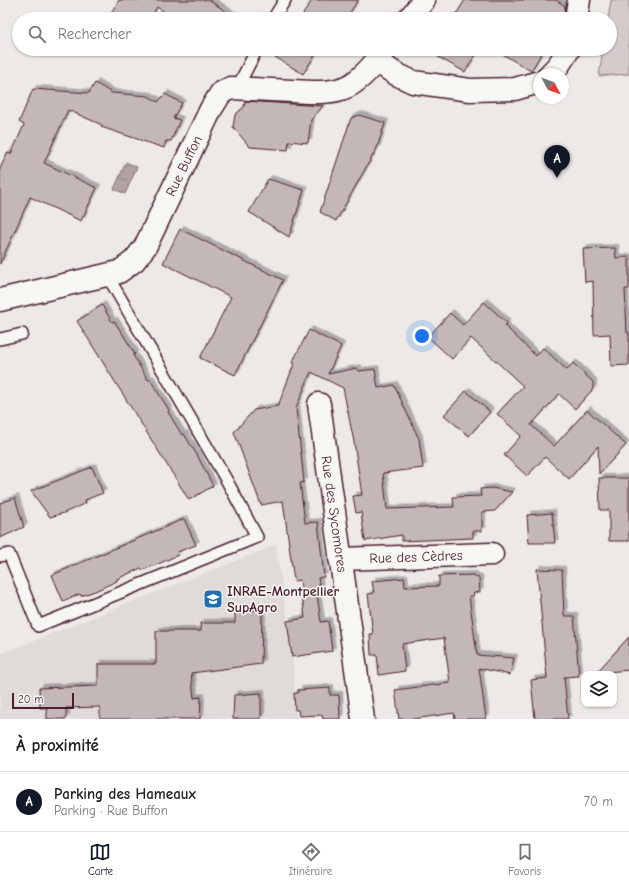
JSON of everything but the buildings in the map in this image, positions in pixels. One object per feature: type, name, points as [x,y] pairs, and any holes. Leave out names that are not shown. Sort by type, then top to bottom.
[{"type":"street","points":[[415,12],[424,0]]},
{"type":"street","points":[[577,12],[579,0]]},
{"type":"street","name":"Rue Buffon","points":[[0,300],[119,272],[134,261],[145,247],[214,104],[221,93],[231,88],[314,92],[334,91],[353,84],[380,56]]},
{"type":"street","name":"Rue Buffon","points":[[382,56],[396,74],[412,82],[470,90],[515,89],[533,84]]},
{"type":"street","points":[[556,68],[564,56]]},
{"type":"street","name":"Rue des Sycomores","points":[[319,404],[363,719]]},
{"type":"street","name":"Rue des Cèdres","points":[[340,559],[492,554]]},
{"type":"lane","points":[[277,12],[285,0]]},
{"type":"lane","points":[[237,88],[253,56]]},
{"type":"lane","points":[[0,556],[9,554],[38,626],[257,537],[227,481],[107,275]]},
{"type":"lane","points":[[0,339],[22,334]]},
{"type":"shaded area","points":[[611,0],[629,0],[629,74],[599,76],[602,56],[617,56],[617,12],[609,12]]},
{"type":"shaded area","name":"INRAE-Montpellier SupAgro","points":[[276,545],[293,660],[296,719],[0,719],[0,654]]},
{"type":"water","points":[[126,162],[137,167],[125,194],[114,189]]},
{"type":"place","name":"Parking des Hameaux","points":[[557,178]]},
{"type":"place","name":"INRAE-Montpellier SupAgro","points":[[213,599]]}]
